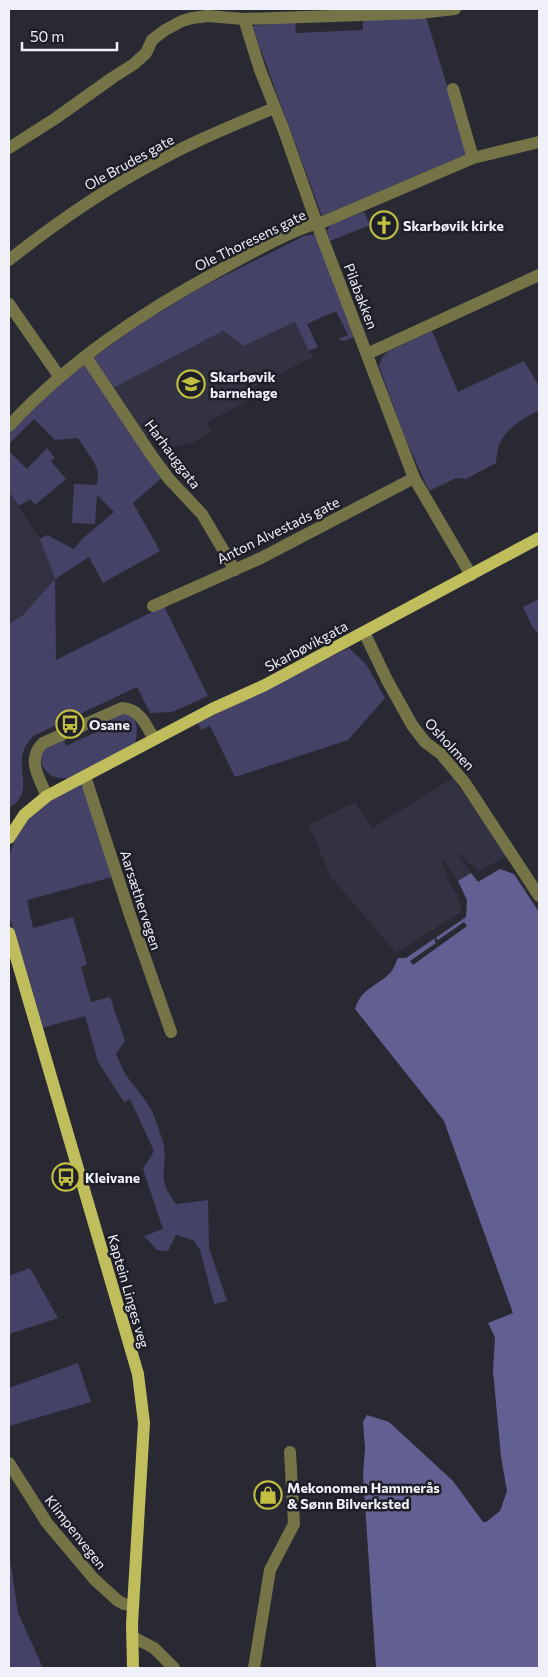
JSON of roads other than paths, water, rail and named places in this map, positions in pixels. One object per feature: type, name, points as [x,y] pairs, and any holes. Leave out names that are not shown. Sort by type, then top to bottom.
[{"type":"main road","name":"Skarbøvikgata","points":[[85,776],[212,709],[265,685],[539,538]]},
{"type":"main road","points":[[9,836],[24,815],[47,796],[85,776]]},
{"type":"main road","name":"Kaptein Linges veg","points":[[9,933],[138,1374],[144,1423],[133,1605],[133,1668]]},
{"type":"street","points":[[9,148],[134,64],[146,53],[152,40],[189,13],[244,19],[455,9]]},
{"type":"street","name":"Pilabakken","points":[[244,19],[274,108],[414,478],[471,575]]},
{"type":"street","points":[[453,89],[473,158]]},
{"type":"street","name":"Ole Brudes gate","points":[[9,260],[76,209],[149,165],[274,108]]},
{"type":"street","name":"Ole Thoresens gate","points":[[9,426],[59,376],[115,333],[166,300],[262,248],[302,228],[317,224],[473,158],[539,142]]},
{"type":"street","points":[[367,354],[539,275]]},
{"type":"street","points":[[9,304],[59,376]]},
{"type":"street","name":"Harhauggata","points":[[86,357],[152,456],[202,514],[234,570]]},
{"type":"street","name":"Anton Alvestads gate","points":[[152,606],[261,558],[414,478]]},
{"type":"street","name":"Osholmen","points":[[364,632],[387,680],[412,725],[425,742],[442,754],[466,783],[539,896]]},
{"type":"street","points":[[47,796],[34,762],[37,750],[44,743],[122,708],[131,709],[141,717],[154,739]]},
{"type":"street","name":"Aarsæthervegen","points":[[85,776],[140,946],[171,1032]]},
{"type":"street","points":[[254,1668],[270,1570],[294,1524],[290,1452]]},
{"type":"street","name":"Klimpenvegen","points":[[9,1462],[47,1523],[94,1579],[117,1600],[124,1604],[133,1605]]},
{"type":"street","points":[[133,1637],[154,1648],[174,1668]]},
{"type":"place","name":"Skarbøvik kirke","points":[[384,225]]},
{"type":"place","name":"Skarbøvik barnehage","points":[[191,384]]},
{"type":"place","name":"Osane","points":[[70,724]]},
{"type":"place","name":"Kleivane","points":[[66,1177]]},
{"type":"place","name":"Mekonomen Hammerås & Sønn Bilverksted","points":[[268,1495]]}]
